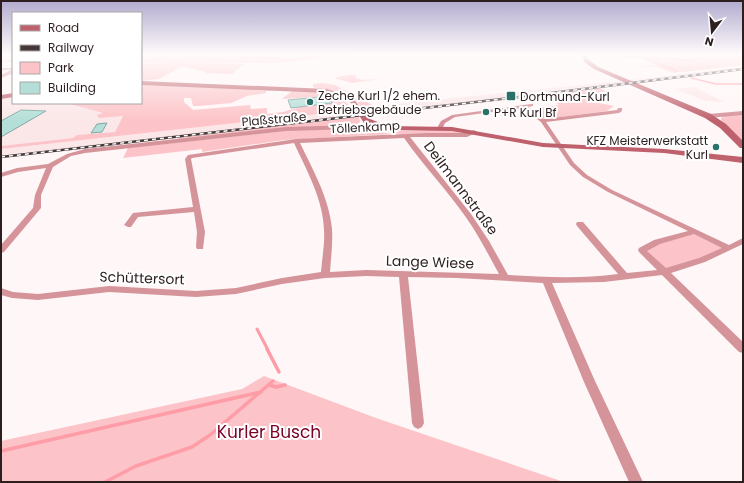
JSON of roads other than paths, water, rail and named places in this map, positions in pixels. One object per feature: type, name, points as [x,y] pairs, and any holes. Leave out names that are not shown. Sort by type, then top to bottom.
[{"type":"street","points":[[616,77],[708,116],[723,126],[743,146]]},
{"type":"street","points":[[142,83],[327,91],[347,97],[353,102],[365,120],[371,124]]},
{"type":"street","points":[[1,96],[12,95]]},
{"type":"street","points":[[440,126],[451,117],[460,114],[531,105]]},
{"type":"street","points":[[523,106],[543,122],[572,164],[585,176],[610,191],[729,248]]},
{"type":"street","points":[[543,122],[619,111],[620,109]]},
{"type":"street","points":[[708,116],[743,114]]},
{"type":"street","name":"Plaßstraße","points":[[1,175],[17,170],[50,166],[69,155],[86,151],[286,129],[355,127],[371,124],[395,129],[440,126],[507,140],[559,146],[664,151],[743,160]]},
{"type":"street","name":"Töllenkamp","points":[[197,209],[188,159],[194,154],[296,141],[467,135],[474,132]]},
{"type":"street","name":"Deilmannstraße","points":[[406,136],[424,162],[462,207],[476,227],[490,248],[505,278]]},
{"type":"street","points":[[296,141],[312,173],[324,205],[328,229],[325,275]]},
{"type":"street","points":[[1,250],[37,208],[38,195],[50,166]]},
{"type":"street","points":[[128,224],[136,215],[197,209],[201,232],[200,247]]},
{"type":"street","points":[[580,224],[625,277]]},
{"type":"street","points":[[694,232],[657,242],[642,250],[743,350]]},
{"type":"street","name":"Lange Wiese","points":[[236,291],[282,281],[325,275],[403,274],[546,280],[583,280],[625,277],[663,272],[702,260],[743,241]]},
{"type":"street","points":[[403,274],[418,423]]},
{"type":"street","points":[[546,280],[590,382],[636,482]]},
{"type":"street","name":"Schüttersort","points":[[1,291],[12,295],[38,297],[109,289],[196,294],[236,291]]},
{"type":"waterway","points":[[691,78],[716,84],[743,84]]},
{"type":"waterway","points":[[257,329],[268,350]]},
{"type":"waterway","points":[[267,349],[279,372]]},
{"type":"waterway","points":[[260,392],[273,381]]},
{"type":"waterway","points":[[269,385],[276,387],[285,385]]},
{"type":"waterway","points":[[1,451],[260,392]]},
{"type":"waterway","points":[[105,482],[136,466],[192,447],[210,435],[260,392]]},
{"type":"railway","points":[[1,157],[683,77]]},
{"type":"place","name":"Dortmund-Kurl","points":[[511,96]]},
{"type":"place","name":"Zeche Kurl 1/2 ehem. Betriebsgebäude","points":[[310,102]]},
{"type":"place","name":"P+R Kurl Bf","points":[[486,112]]},
{"type":"place","name":"KFZ Meisterwerkstatt Kurl","points":[[716,147]]},
{"type":"park label","name":"Kurler Busch","points":[[269,432]]}]
